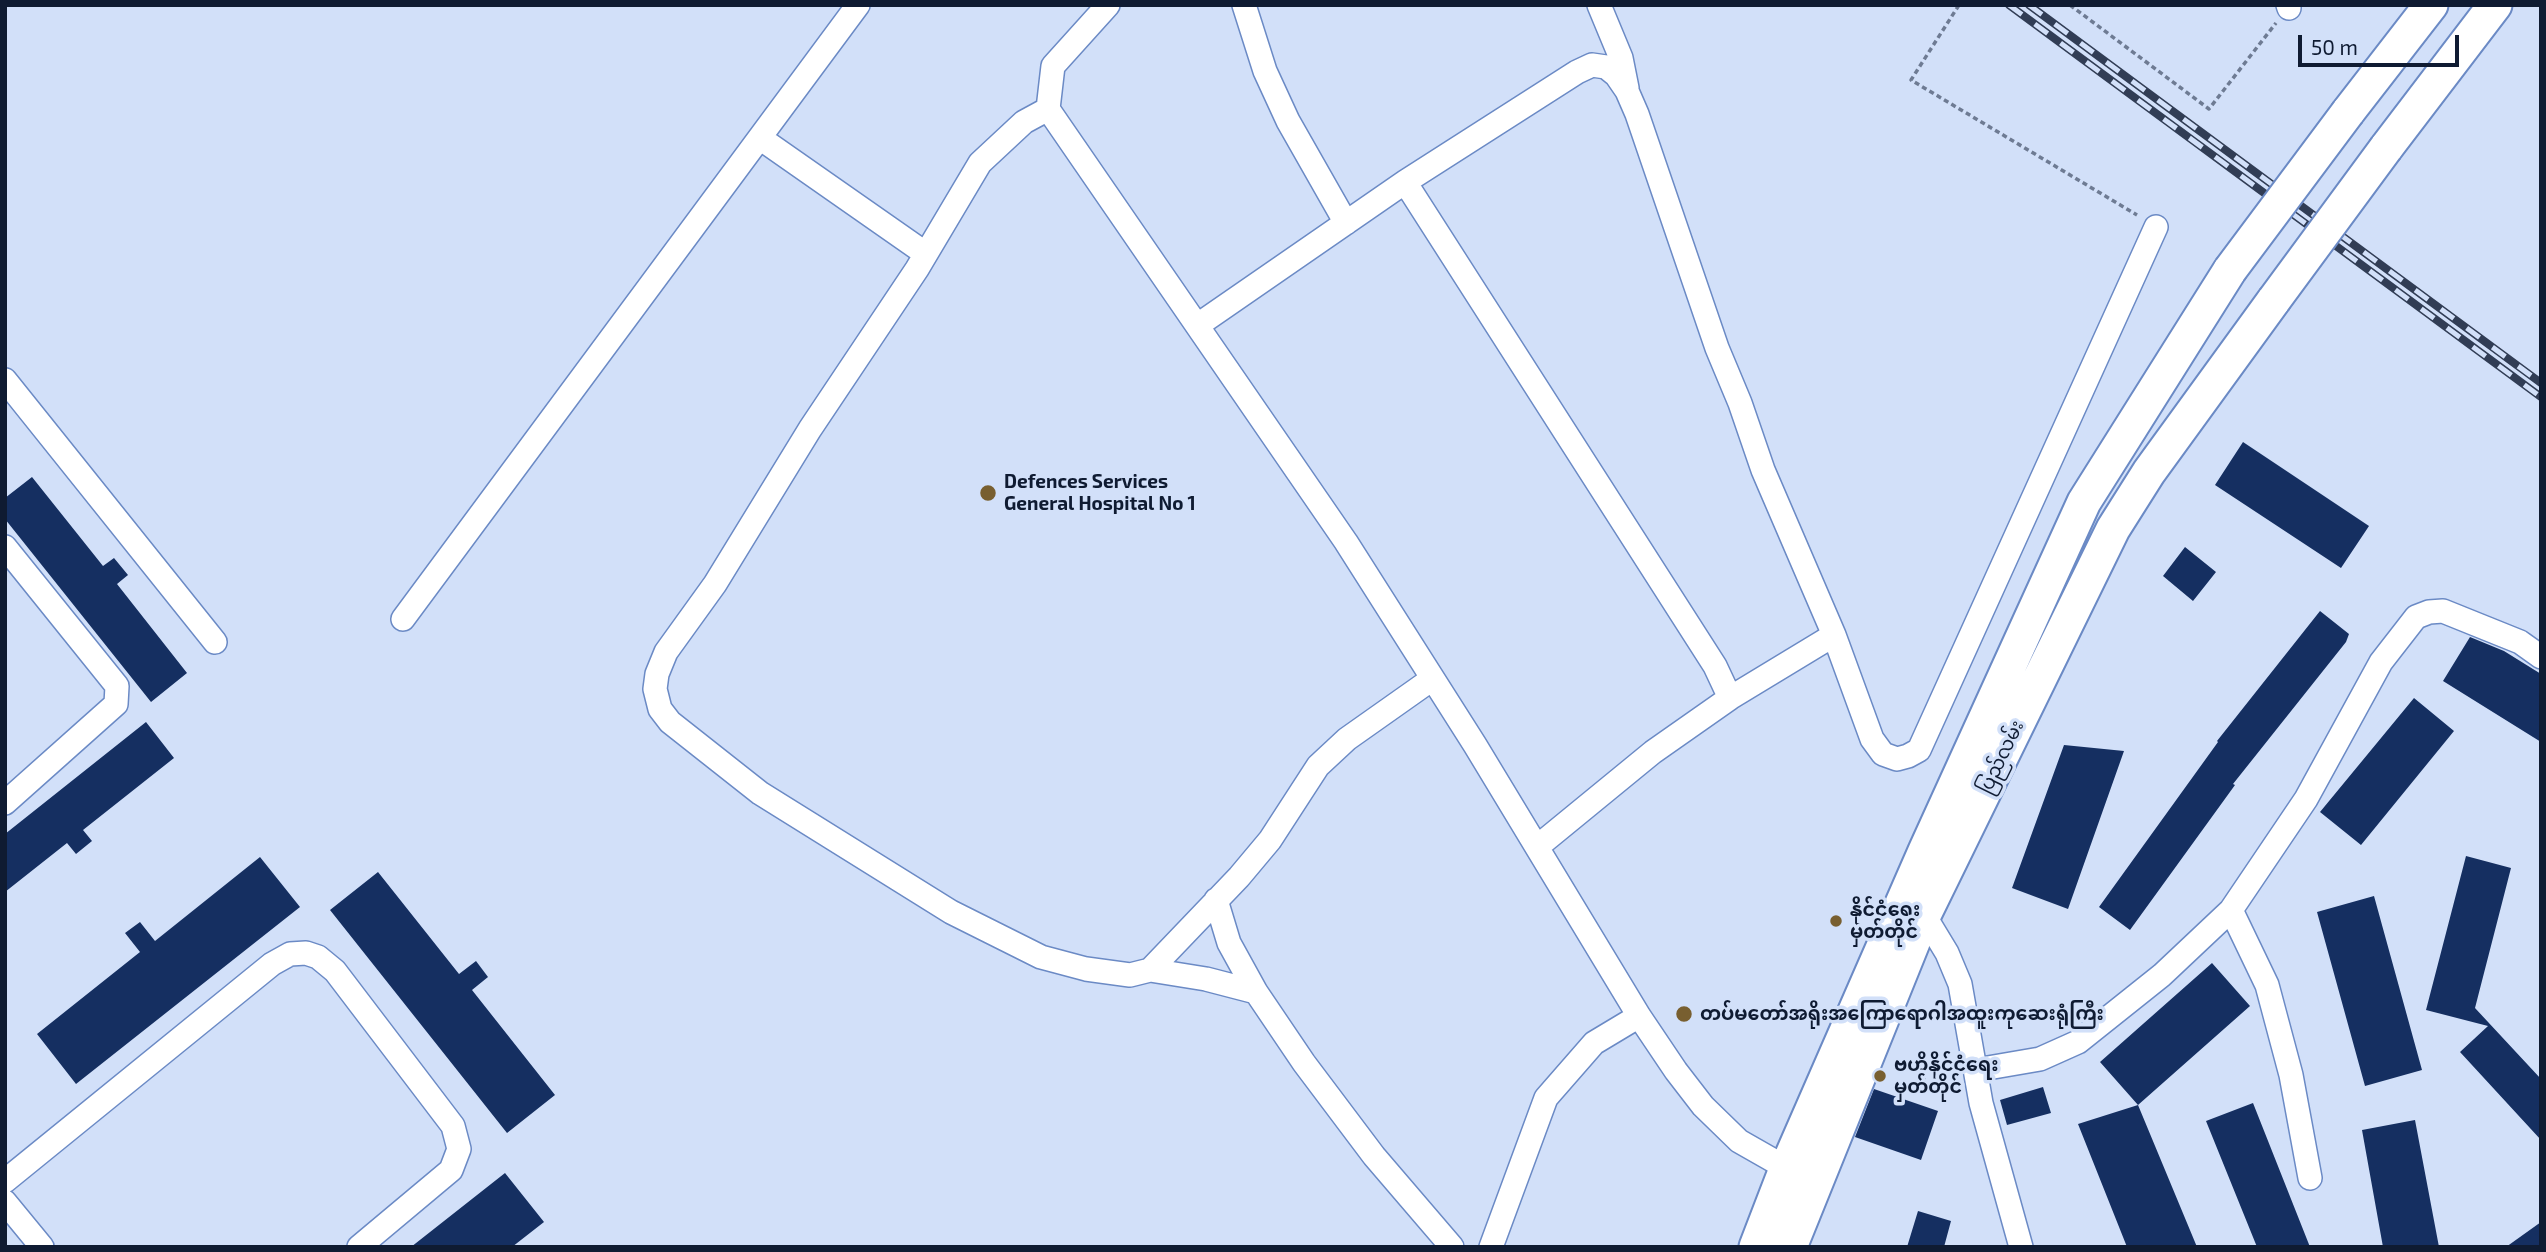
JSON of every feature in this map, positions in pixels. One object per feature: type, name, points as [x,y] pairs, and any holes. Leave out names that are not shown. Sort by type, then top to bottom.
[{"type":"highway","points":[[1756,1247],[1801,1176],[2084,502],[2230,270],[2431,5]]},
{"type":"highway","name":"ပြည်လမ်း","points":[[1912,911],[2113,529],[2149,472],[2386,148],[2495,5]]},
{"type":"highway","points":[[1790,1247],[1801,1176]]},
{"type":"street","points":[[403,619],[858,5]]},
{"type":"street","points":[[1108,5],[1053,66],[1048,109],[1339,531],[1537,847],[1639,1016],[1676,1071],[1703,1106],[1739,1141],[1801,1176]]},
{"type":"street","points":[[1244,5],[1265,71],[1288,121],[1346,223]]},
{"type":"street","points":[[1599,5],[1621,58],[1627,91],[1763,470],[1834,635],[1872,739],[1883,754],[1897,759],[1908,757],[1919,750],[2156,226]]},
{"type":"street","points":[[1198,325],[1405,182],[1577,72],[1592,65],[1606,67],[1616,75],[1627,91]]},
{"type":"street","points":[[1048,109],[1024,121],[980,163],[926,254],[810,429],[715,584],[666,652],[657,674],[655,690],[660,709],[670,722],[760,793],[951,912],[1041,957],[1086,969],[1130,975],[1150,971],[1206,979],[1256,992]]},
{"type":"street","points":[[760,138],[926,254]]},
{"type":"street","points":[[1405,182],[1715,666],[1730,698]]},
{"type":"street","points":[[5,380],[215,642]]},
{"type":"street","points":[[5,547],[117,686],[116,704],[5,803]]},
{"type":"street","points":[[1976,1070],[2040,1059],[2078,1042],[2162,975],[2231,910],[2306,799],[2381,662],[2416,617],[2428,612],[2443,611],[2520,642],[2541,657]]},
{"type":"street","points":[[1537,847],[1653,752],[1730,698],[1834,635]]},
{"type":"street","points":[[1150,971],[1270,840],[1318,766],[1347,739],[1432,679]]},
{"type":"street","points":[[1216,900],[1230,943],[1256,992],[1304,1063],[1374,1156],[1452,1247]]},
{"type":"street","points":[[2231,910],[2267,985],[2291,1075],[2310,1178]]},
{"type":"street","points":[[1912,911],[1947,953],[1960,984],[1985,1116],[2021,1247]]},
{"type":"street","points":[[5,1181],[272,964],[290,954],[306,953],[318,957],[334,971],[453,1126],[459,1149],[451,1170],[359,1247]]},
{"type":"street","points":[[1491,1247],[1546,1098],[1594,1043],[1639,1016]]},
{"type":"street","points":[[5,1202],[42,1247]]},
{"type":"path","points":[[1959,5],[1911,80],[2156,226]]},
{"type":"path","points":[[2070,5],[2209,109],[2288,7]]},
{"type":"building","points":[[2243,442],[2369,526],[2341,568],[2215,485]]},
{"type":"building","points":[[32,477],[103,566],[114,558],[128,575],[117,584],[187,673],[151,702],[5,519],[5,498]]},
{"type":"building","points":[[2185,547],[2216,572],[2193,601],[2163,576]]},
{"type":"building","points":[[2320,611],[2349,634],[2346,642],[2233,784],[2235,785],[2130,930],[2099,907],[2217,741]]},
{"type":"building","points":[[2470,637],[2504,651],[2541,674],[2541,742],[2443,681]]},
{"type":"building","points":[[2414,698],[2454,731],[2361,845],[2320,812]]},
{"type":"building","points":[[146,722],[174,758],[83,830],[92,841],[76,854],[67,843],[5,892],[5,834]]},
{"type":"building","points":[[2064,745],[2124,751],[2068,909],[2012,888]]},
{"type":"building","points":[[2466,856],[2511,868],[2475,1008],[2541,1079],[2541,1140],[2460,1052],[2488,1026],[2426,1010]]},
{"type":"building","points":[[260,857],[300,907],[76,1084],[37,1034],[140,952],[125,933],[140,922],[155,941]]},
{"type":"building","points":[[378,872],[459,974],[476,961],[488,977],[472,990],[555,1095],[507,1133],[330,910]]},
{"type":"building","points":[[2374,896],[2422,1070],[2365,1086],[2317,912]]},
{"type":"building","points":[[2212,963],[2250,1006],[2138,1105],[2100,1062]]},
{"type":"building","points":[[2043,1087],[2051,1113],[2007,1125],[2000,1100]]},
{"type":"building","points":[[1874,1089],[1938,1111],[1921,1160],[1855,1137]]},
{"type":"building","points":[[2253,1103],[2310,1247],[2257,1247],[2206,1121]]},
{"type":"building","points":[[2138,1105],[2197,1247],[2127,1247],[2078,1124]]},
{"type":"building","points":[[2415,1120],[2439,1247],[2383,1247],[2362,1130]]},
{"type":"building","points":[[505,1173],[544,1222],[512,1247],[411,1247]]},
{"type":"building","points":[[1918,1211],[1951,1221],[1944,1247],[1907,1247]]},
{"type":"building","points":[[2541,1222],[2541,1247],[2506,1247]]},
{"type":"railway","points":[[2009,5],[2541,397]]},
{"type":"railway","points":[[2029,5],[2541,383]]},
{"type":"place","name":"Defences Services General Hospital No 1","points":[[988,493]]},
{"type":"place","name":"နိုင်ငံရေး မှတ်တိုင်","points":[[1836,921]]},
{"type":"place","name":"တပ်မတော်အရိုးအကြောရောဂါအထူးကုဆေးရုံကြီး","points":[[1684,1014]]},
{"type":"place","name":"ဗဟိုနိုင်ငံရေး မှတ်တိုင်","points":[[1880,1076]]}]
